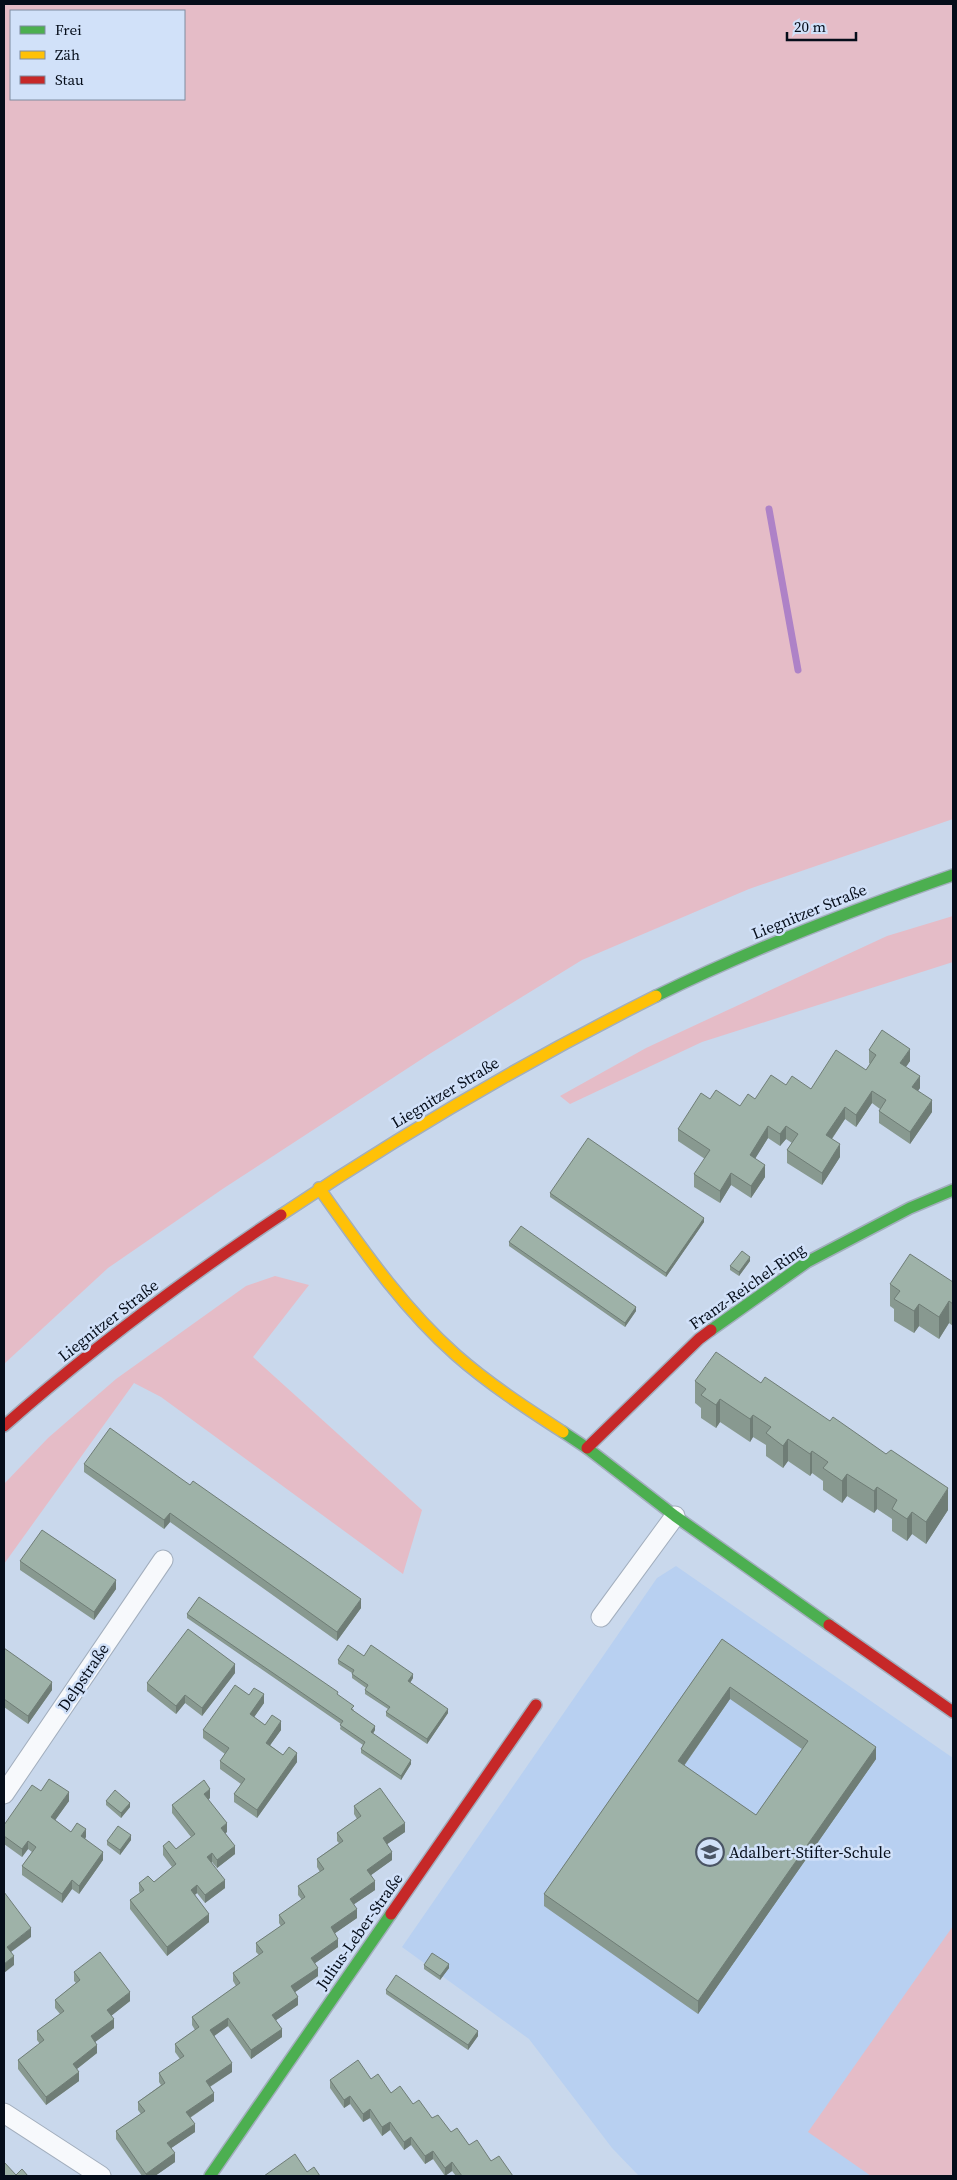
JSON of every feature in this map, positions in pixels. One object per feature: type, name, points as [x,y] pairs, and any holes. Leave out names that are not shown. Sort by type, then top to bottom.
[{"type":"street","name":"Liegnitzer Straße","points":[[4,1426],[125,1325],[177,1286],[320,1188],[494,1080],[667,990],[789,934],[953,875]]},
{"type":"street","points":[[320,1188],[379,1273],[416,1315],[455,1354],[500,1391],[587,1448],[675,1516],[953,1712]]},
{"type":"street","name":"Franz-Reichel-Ring","points":[[587,1448],[699,1338],[807,1262],[910,1208],[953,1190]]},
{"type":"street","points":[[601,1617],[675,1516]]},
{"type":"street","name":"Delpstraße","points":[[4,1794],[163,1560]]},
{"type":"street","name":"Julius-Leber-Straße","points":[[210,2176],[536,1705]]},
{"type":"street","points":[[4,2113],[101,2176]]},
{"type":"shaded area","points":[[4,4],[953,4],[953,819],[749,889],[582,960],[431,1053],[224,1188],[108,1268],[4,1364]]},
{"type":"shaded area","points":[[953,916],[953,962],[702,1042],[570,1104],[560,1096],[646,1048],[887,936]]},
{"type":"shaded area","points":[[275,1276],[309,1285],[253,1357],[422,1510],[403,1574],[161,1397],[134,1383],[4,1564],[4,1484],[48,1438],[116,1379],[246,1286]]},
{"type":"shaded area","name":"Adalbert-Stifter-Schule","points":[[676,1566],[953,1758],[953,2176],[639,2176],[612,2148],[529,2039],[402,1947],[657,1578]]},
{"type":"shaded area","points":[[953,1926],[953,2176],[871,2176],[808,2132]]},
{"type":"building","points":[[882,1030],[910,1049],[900,1063],[920,1076],[912,1087],[932,1100],[910,1132],[879,1111],[886,1100],[872,1091],[856,1115],[845,1107],[826,1135],[840,1144],[822,1173],[787,1150],[798,1134],[786,1126],[780,1134],[768,1126],[750,1155],[765,1165],[751,1186],[731,1173],[720,1191],[694,1174],[710,1150],[678,1129],[701,1093],[710,1099],[716,1090],[740,1106],[748,1094],[755,1099],[771,1075],[786,1085],[792,1076],[811,1089],[836,1050],[866,1070],[876,1055],[869,1050]]},
{"type":"building","points":[[588,1138],[704,1218],[666,1273],[550,1193]]},
{"type":"building","points":[[521,1226],[636,1307],[625,1323],[509,1242]]},
{"type":"building","points":[[742,1251],[750,1257],[739,1272],[730,1266]]},
{"type":"building","points":[[910,1254],[953,1282],[953,1304],[949,1301],[939,1317],[919,1304],[914,1311],[894,1299],[900,1291],[890,1284]]},
{"type":"building","points":[[716,1352],[761,1383],[765,1377],[830,1421],[833,1417],[886,1454],[891,1450],[948,1488],[926,1522],[912,1512],[907,1519],[892,1509],[897,1500],[877,1487],[874,1491],[847,1474],[842,1481],[823,1468],[828,1462],[812,1451],[810,1454],[788,1439],[783,1446],[766,1433],[771,1427],[753,1415],[750,1419],[720,1399],[716,1405],[701,1395],[706,1389],[695,1381]]},
{"type":"building","points":[[110,1428],[190,1485],[193,1481],[361,1599],[337,1632],[170,1513],[164,1520],[84,1464]]},
{"type":"building","points":[[42,1530],[116,1580],[94,1612],[20,1561]]},
{"type":"building","points":[[199,1597],[338,1692],[337,1694],[354,1706],[351,1709],[375,1726],[371,1732],[411,1760],[401,1776],[361,1749],[365,1742],[340,1725],[343,1721],[187,1614]]},
{"type":"building","points":[[188,1629],[235,1664],[202,1708],[185,1695],[176,1706],[147,1683]]},
{"type":"building","points":[[722,1639],[876,1747],[698,2001],[544,1894]],"holes":[[[730,1687],[808,1741],[756,1815],[678,1761]]]},
{"type":"building","points":[[348,1645],[364,1656],[371,1645],[413,1674],[408,1681],[448,1709],[427,1739],[386,1712],[390,1707],[365,1690],[368,1685],[352,1674],[354,1670],[338,1660]]},
{"type":"building","points":[[4,1648],[52,1682],[28,1716],[4,1699]]},
{"type":"building","points":[[235,1685],[249,1695],[254,1688],[264,1694],[250,1714],[265,1725],[272,1715],[281,1721],[266,1743],[283,1755],[289,1747],[297,1753],[257,1810],[234,1794],[245,1779],[220,1761],[229,1748],[203,1730]]},
{"type":"building","points":[[49,1779],[69,1792],[51,1817],[71,1832],[77,1823],[86,1829],[81,1836],[103,1852],[79,1886],[72,1880],[62,1894],[22,1866],[36,1847],[28,1841],[22,1849],[4,1836],[4,1825],[32,1785],[41,1791]]},
{"type":"building","points":[[204,1780],[210,1789],[204,1794],[227,1823],[221,1828],[235,1846],[217,1860],[212,1853],[207,1857],[225,1880],[205,1895],[197,1885],[191,1890],[209,1914],[167,1947],[130,1900],[144,1890],[139,1883],[148,1876],[154,1882],[176,1864],[163,1846],[169,1841],[176,1849],[195,1834],[172,1805]]},
{"type":"building","points":[[380,1788],[405,1823],[383,1838],[392,1852],[367,1870],[375,1881],[350,1899],[357,1909],[331,1927],[338,1939],[311,1958],[318,1968],[291,1986],[298,1997],[272,2015],[282,2029],[251,2050],[228,2018],[210,2030],[232,2063],[206,2081],[214,2093],[186,2112],[195,2124],[167,2143],[175,2153],[146,2174],[116,2131],[145,2111],[138,2102],[165,2083],[159,2073],[184,2056],[175,2044],[199,2027],[192,2017],[240,1983],[233,1973],[263,1952],[256,1943],[285,1923],[279,1915],[305,1897],[298,1886],[324,1869],[317,1859],[343,1841],[337,1833],[361,1816],[354,1806]]},
{"type":"building","points":[[115,1790],[130,1803],[121,1813],[106,1801]]},
{"type":"building","points":[[118,1826],[131,1835],[120,1850],[107,1841]]},
{"type":"building","points":[[4,1892],[31,1928],[7,1947],[14,1956],[4,1964]]},
{"type":"building","points":[[100,1952],[130,1992],[107,2010],[114,2019],[91,2036],[97,2045],[73,2064],[79,2072],[46,2097],[18,2060],[44,2040],[37,2031],[64,2011],[55,2000],[80,1980],[74,1972]]},
{"type":"building","points":[[432,1953],[449,1964],[440,1976],[424,1965]]},
{"type":"building","points":[[396,1975],[478,2031],[468,2045],[386,1990]]},
{"type":"building","points":[[358,2060],[371,2079],[378,2074],[391,2093],[400,2086],[413,2104],[419,2100],[432,2118],[438,2115],[451,2132],[457,2128],[469,2145],[477,2140],[491,2161],[499,2156],[513,2176],[462,2176],[452,2162],[445,2168],[433,2151],[425,2156],[411,2137],[404,2142],[390,2122],[382,2127],[370,2109],[363,2114],[350,2096],[344,2100],[330,2080]]},
{"type":"building","points":[[295,2154],[307,2172],[314,2167],[320,2176],[264,2176]]},
{"type":"building","points":[[4,2162],[16,2175],[22,2169],[28,2176],[4,2176]]},
{"type":"waterway","points":[[769,509],[798,670]]},
{"type":"traffic: fast","points":[[656,996],[729,962],[803,931],[953,875]]},
{"type":"traffic: fast","points":[[711,1330],[807,1262],[910,1208],[953,1190]]},
{"type":"traffic: fast","points":[[563,1432],[587,1448],[675,1516],[829,1625]]},
{"type":"traffic: fast","points":[[210,2176],[391,1914]]},
{"type":"traffic: slow","points":[[281,1215],[372,1156],[512,1072],[656,996]]},
{"type":"traffic: slow","points":[[319,1188],[350,1232],[417,1317],[456,1355],[481,1376],[563,1432]]},
{"type":"traffic: jam","points":[[4,1426],[70,1370],[139,1316],[209,1264],[281,1215]]},
{"type":"traffic: jam","points":[[587,1448],[699,1339],[711,1330]]},
{"type":"traffic: jam","points":[[829,1625],[953,1712]]},
{"type":"traffic: jam","points":[[391,1914],[536,1705]]},
{"type":"place","name":"Adalbert-Stifter-Schule","points":[[710,1852]]}]
